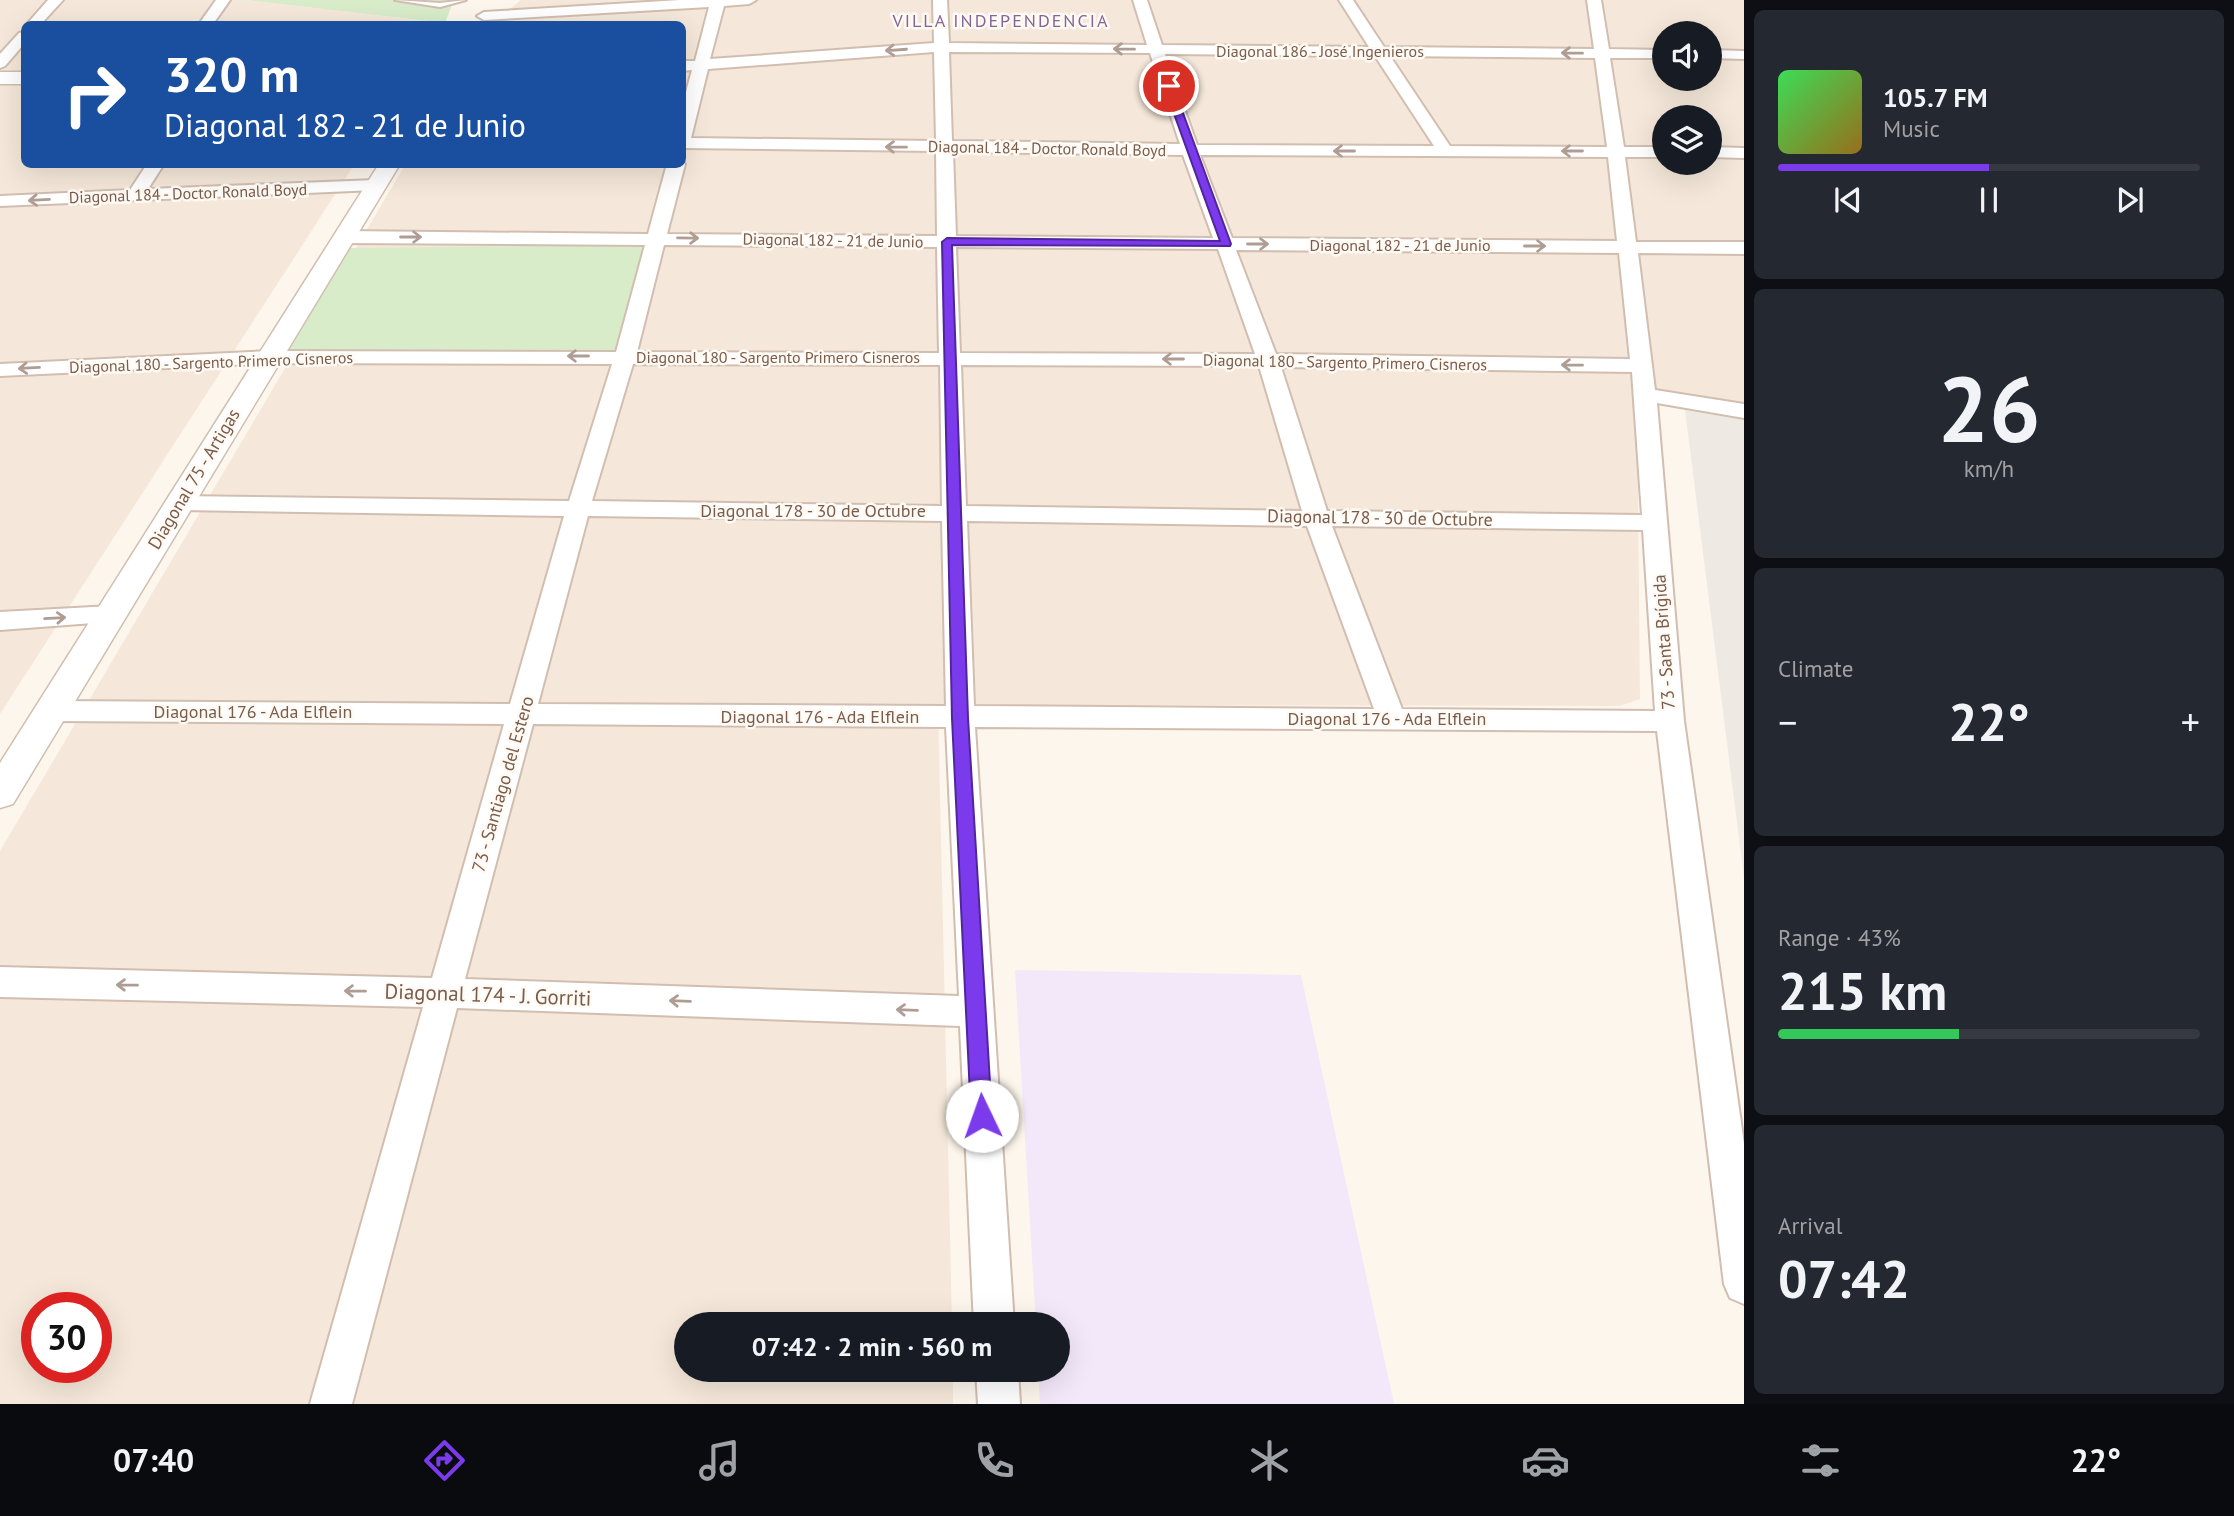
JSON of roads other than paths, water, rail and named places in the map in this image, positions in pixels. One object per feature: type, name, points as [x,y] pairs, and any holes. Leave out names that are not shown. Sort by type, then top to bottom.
[{"type":"street","points":[[37,21],[56,0]]},
{"type":"street","points":[[208,21],[223,0]]},
{"type":"street","points":[[480,20],[501,0]]},
{"type":"street","points":[[480,20],[749,0]]},
{"type":"street","points":[[940,0],[939,47],[956,512],[960,718],[993,1312]]},
{"type":"street","points":[[1140,0],[1190,150],[1268,360],[1316,516],[1391,718]]},
{"type":"street","points":[[1346,0],[1445,151]]},
{"type":"street","name":"73 - Santa Brígida","points":[[1594,0],[1616,151],[1645,395],[1670,721],[1744,1284]]},
{"type":"street","points":[[686,125],[718,1]]},
{"type":"street","points":[[0,63],[21,39]]},
{"type":"street","name":"Diagonal 186 - José Ingenieros","points":[[686,66],[939,47],[1652,54]]},
{"type":"street","points":[[1722,54],[1744,55]]},
{"type":"street","points":[[0,78],[21,78]]},
{"type":"street","name":"Diagonal 184 - Doctor Ronald Boyd","points":[[686,141],[942,148],[1652,152]]},
{"type":"street","points":[[1722,152],[1744,153]]},
{"type":"street","points":[[136,195],[153,168]]},
{"type":"street","name":"73 - Santiago del Estero","points":[[331,1404],[578,509],[625,356],[675,168]]},
{"type":"street","name":"Diagonal 184 - Doctor Ronald Boyd","points":[[0,201],[136,195],[383,175]]},
{"type":"street","name":"Diagonal 75 - Artigas","points":[[0,794],[383,175]]},
{"type":"street","name":"Diagonal 182 - 21 de Junio","points":[[343,237],[657,237],[1744,248]]},
{"type":"street","name":"Diagonal 180 - Sargento Primero Cisneros","points":[[0,370],[268,357],[625,356],[1268,360],[1641,366]]},
{"type":"street","points":[[1645,395],[1744,411]]},
{"type":"street","name":"Diagonal 178 - 30 de Octubre","points":[[180,503],[1316,516],[1655,523]]},
{"type":"street","points":[[0,621],[111,615]]},
{"type":"street","name":"Diagonal 176 - Ada Elflein","points":[[53,711],[1670,721]]},
{"type":"street","name":"Diagonal 174 - J. Gorriti","points":[[0,982],[445,993],[976,1012]]},
{"type":"street","points":[[998,1382],[999,1404]]},
{"type":"lane","points":[[398,0],[440,5],[463,0]]},
{"type":"district","name":"VILLA INDEPENDENCIA","points":[[1001,21]]}]
